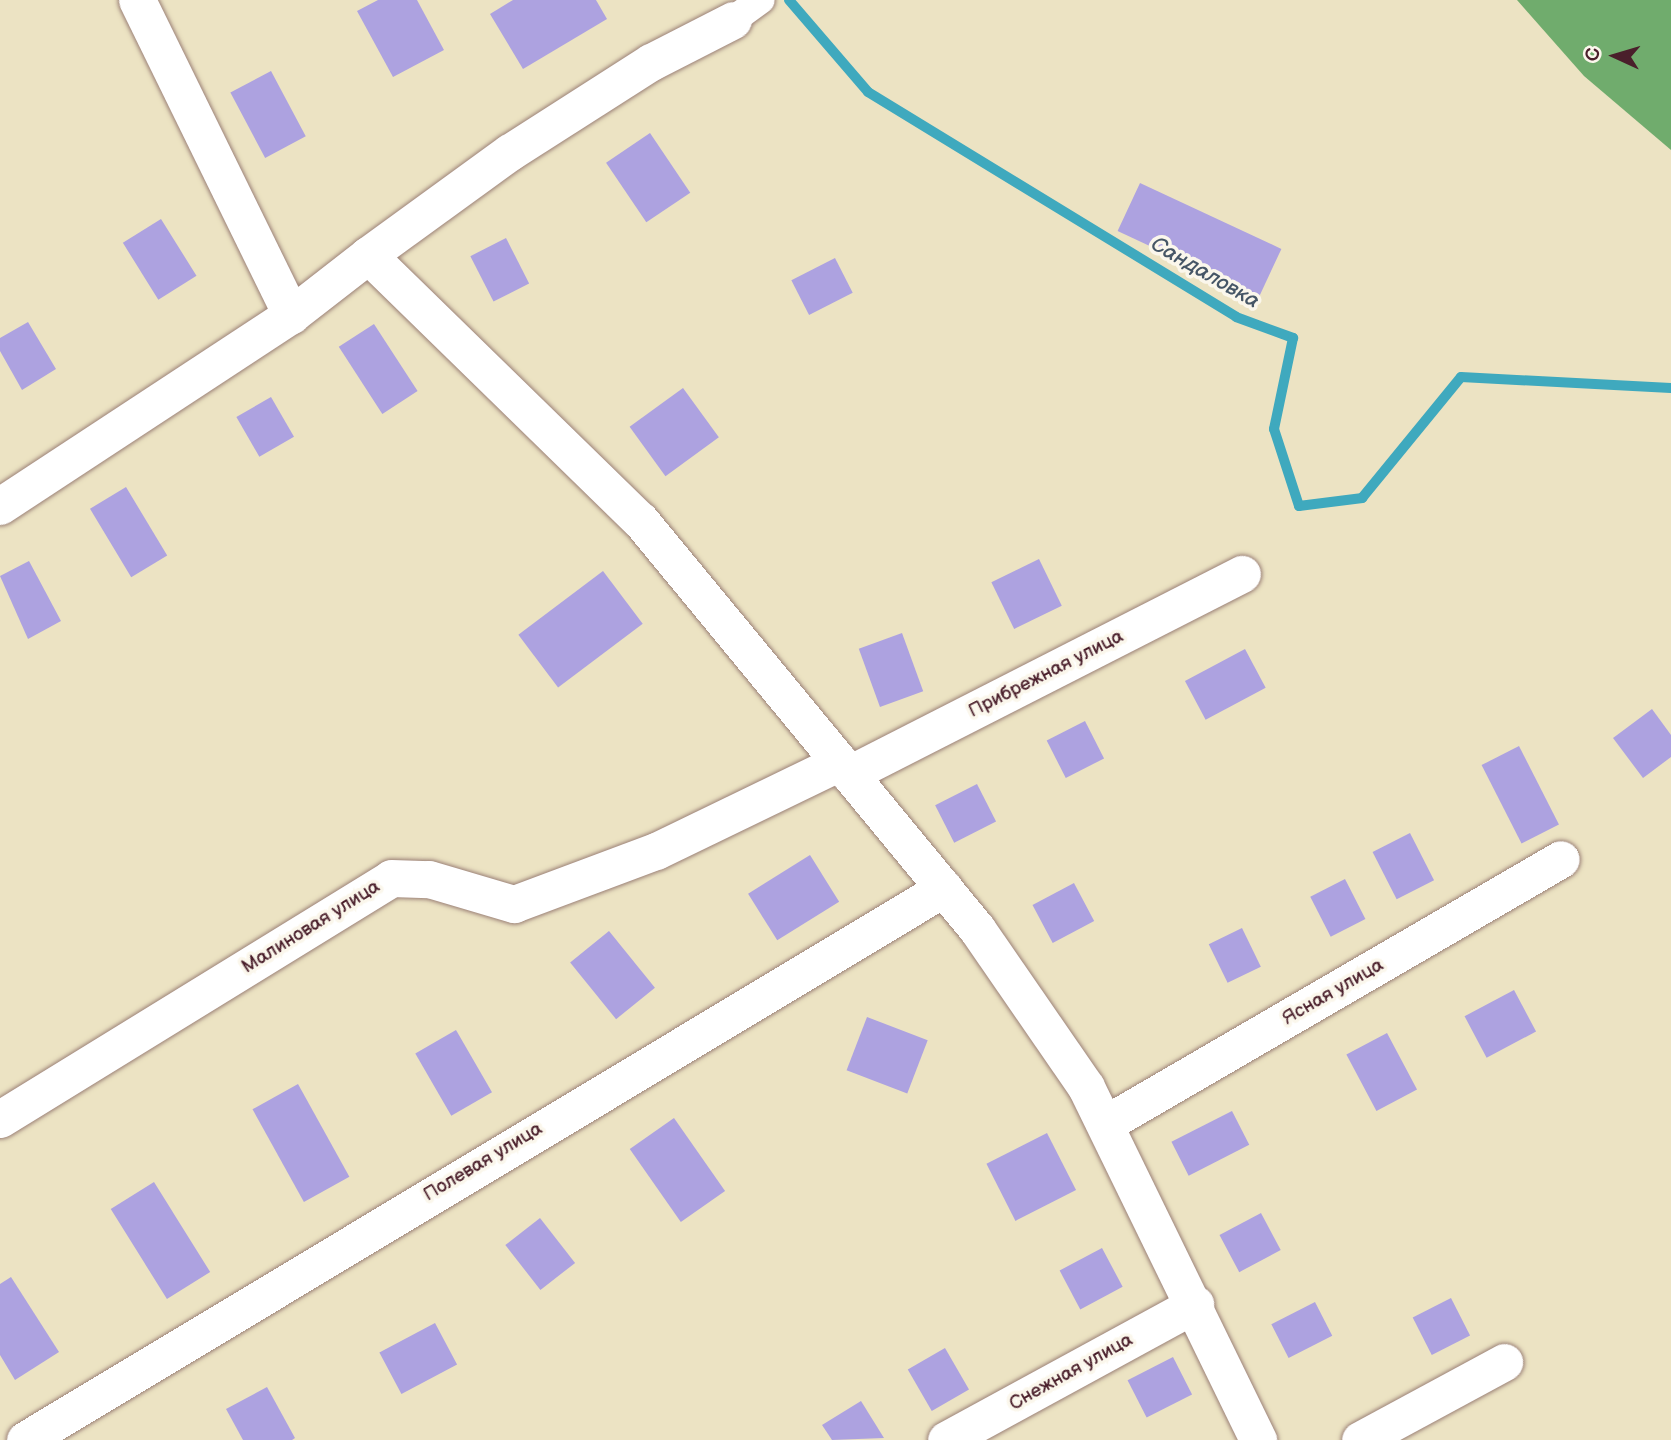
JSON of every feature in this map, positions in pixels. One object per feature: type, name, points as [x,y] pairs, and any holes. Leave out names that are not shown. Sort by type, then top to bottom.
[{"type":"street","points":[[137,0],[291,315]]},
{"type":"street","points":[[0,506],[291,315],[368,255],[510,152],[651,62],[747,10]]},
{"type":"street","points":[[368,255],[640,520],[944,888],[1039,1011],[1105,1124],[1195,1304],[1258,1440]]},
{"type":"street","name":"Прибрежная улица","points":[[845,768],[1242,574]]},
{"type":"street","name":"Малиновая улица","points":[[0,1119],[391,878],[429,879],[514,904],[656,851],[845,768]]},
{"type":"street","name":"Ясная улица","points":[[1105,1124],[1561,859]]},
{"type":"street","name":"Полевая улица","points":[[25,1440],[944,888]]},
{"type":"street","name":"Снежная улица","points":[[946,1440],[1195,1304]]},
{"type":"street","points":[[1360,1440],[1504,1362]]},
{"type":"green space","points":[[1517,0],[1671,0],[1671,150],[1584,76]]},
{"type":"building","points":[[378,0],[417,0],[444,50],[393,77],[357,11]]},
{"type":"building","points":[[513,0],[596,0],[607,19],[523,69],[490,14]]},
{"type":"building","points":[[271,71],[306,136],[265,158],[230,93]]},
{"type":"building","points":[[650,133],[690,193],[646,222],[606,163]]},
{"type":"building","points":[[1140,183],[1281,249],[1259,297],[1118,231]]},
{"type":"building","points":[[161,219],[197,276],[158,300],[123,243]]},
{"type":"building","points":[[506,238],[529,283],[494,302],[470,256]]},
{"type":"building","points":[[835,258],[853,293],[809,315],[791,280]]},
{"type":"building","points":[[28,322],[56,369],[22,390],[0,351],[0,338]]},
{"type":"building","points":[[374,324],[418,391],[382,414],[339,347]]},
{"type":"building","points":[[683,388],[719,437],[665,476],[630,427]]},
{"type":"building","points":[[271,397],[294,437],[259,457],[236,417]]},
{"type":"building","points":[[126,487],[167,556],[131,577],[90,509]]},
{"type":"building","points":[[1039,559],[1062,606],[1014,629],[991,582]]},
{"type":"building","points":[[29,561],[61,621],[28,639],[0,576]]},
{"type":"building","points":[[603,571],[643,624],[558,688],[518,635]]},
{"type":"building","points":[[902,633],[923,691],[880,707],[859,649]]},
{"type":"building","points":[[1245,649],[1266,688],[1206,720],[1185,681]]},
{"type":"building","points":[[1652,709],[1671,735],[1671,757],[1643,778],[1613,738]]},
{"type":"building","points":[[1085,721],[1104,758],[1066,778],[1047,741]]},
{"type":"building","points":[[1519,746],[1559,824],[1522,843],[1482,765]]},
{"type":"building","points":[[977,784],[996,821],[954,843],[935,805]]},
{"type":"building","points":[[1410,833],[1434,880],[1397,899],[1373,852]]},
{"type":"building","points":[[810,855],[839,902],[777,940],[748,894]]},
{"type":"building","points":[[1345,879],[1365,919],[1331,937],[1310,897]]},
{"type":"building","points":[[1074,883],[1094,921],[1053,943],[1033,905]]},
{"type":"building","points":[[1242,928],[1261,967],[1228,983],[1209,944]]},
{"type":"building","points":[[609,931],[655,988],[616,1019],[570,962]]},
{"type":"building","points":[[1514,990],[1536,1031],[1487,1058],[1465,1016]]},
{"type":"building","points":[[867,1017],[928,1040],[907,1094],[847,1070]]},
{"type":"building","points":[[456,1030],[492,1092],[451,1116],[415,1054]]},
{"type":"building","points":[[1387,1033],[1417,1090],[1376,1111],[1346,1055]]},
{"type":"building","points":[[298,1084],[349,1177],[304,1202],[253,1109]]},
{"type":"building","points":[[1232,1111],[1249,1145],[1189,1176],[1171,1142]]},
{"type":"building","points":[[674,1118],[725,1191],[681,1222],[630,1149]]},
{"type":"building","points":[[1047,1133],[1076,1190],[1015,1221],[986,1164]]},
{"type":"building","points":[[154,1182],[210,1272],[167,1299],[111,1209]]},
{"type":"building","points":[[1261,1213],[1281,1250],[1239,1272],[1220,1235]]},
{"type":"building","points":[[540,1218],[575,1263],[540,1290],[505,1245]]},
{"type":"building","points":[[1102,1248],[1123,1287],[1080,1309],[1060,1271]]},
{"type":"building","points":[[11,1277],[59,1352],[15,1380],[0,1355],[0,1284]]},
{"type":"building","points":[[1451,1298],[1470,1335],[1432,1355],[1413,1318]]},
{"type":"building","points":[[1315,1302],[1332,1336],[1289,1358],[1271,1324]]},
{"type":"building","points":[[435,1323],[457,1364],[401,1394],[379,1353]]},
{"type":"building","points":[[945,1348],[969,1390],[932,1411],[908,1370]]},
{"type":"building","points":[[1173,1357],[1192,1394],[1147,1418],[1128,1380]]},
{"type":"building","points":[[267,1387],[295,1438],[292,1440],[243,1440],[226,1409]]},
{"type":"building","points":[[861,1401],[884,1438],[832,1440],[822,1425]]},
{"type":"waterway","name":"Сандаловка","points":[[789,0],[868,92],[1236,317],[1293,338],[1274,429],[1299,506],[1362,498],[1461,377],[1671,388]]}]
